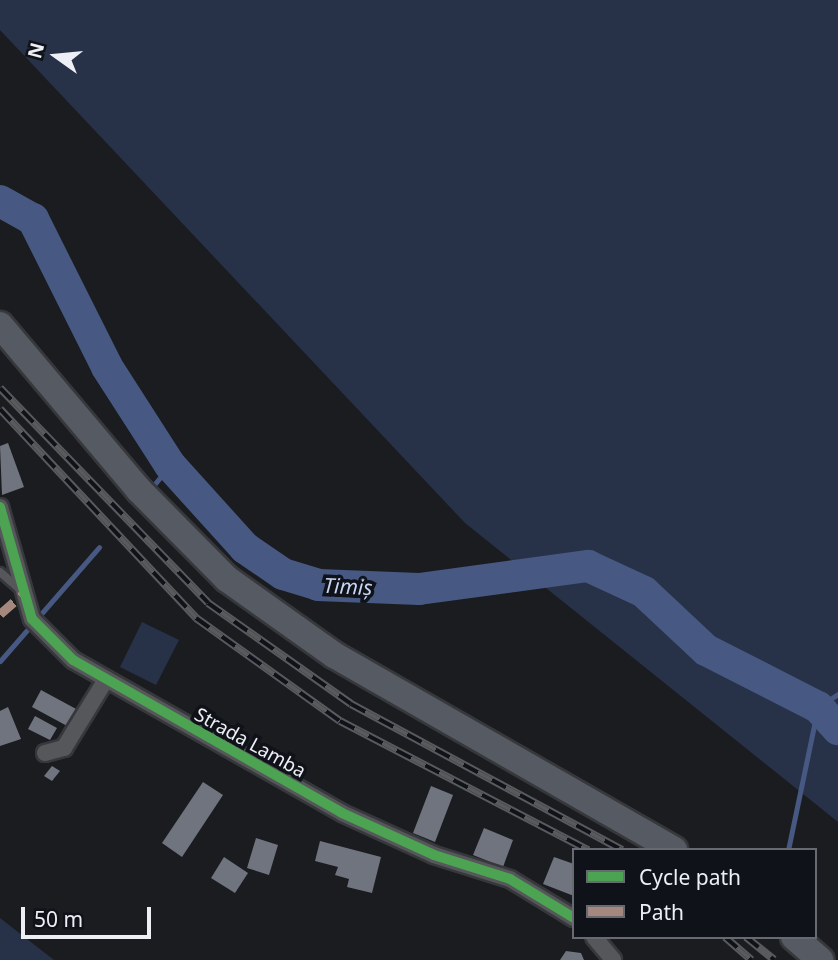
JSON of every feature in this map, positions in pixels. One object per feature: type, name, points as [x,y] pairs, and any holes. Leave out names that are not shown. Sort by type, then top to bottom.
[{"type":"highway","points":[[0,326],[186,541],[265,609],[671,848]]},
{"type":"highway","points":[[796,939],[820,960]]},
{"type":"street","name":"Strada Lamba","points":[[0,507],[24,593],[36,625],[105,681],[342,813],[434,855],[510,879],[572,917]]},
{"type":"street","points":[[45,753],[64,748],[105,681]]},
{"type":"street","points":[[596,939],[613,960]]},
{"type":"lane","points":[[0,572],[24,593]]},
{"type":"shaded area","points":[[0,0],[838,0],[838,822],[465,523],[0,30]]},
{"type":"shaded area","points":[[142,622],[179,640],[156,685],[120,667]]},
{"type":"shaded area","points":[[0,918],[54,960],[0,960]]},
{"type":"building","points":[[8,443],[24,487],[2,495],[0,446]]},
{"type":"building","points":[[41,690],[78,710],[69,727],[32,707]]},
{"type":"building","points":[[8,707],[21,739],[0,746],[0,711]]},
{"type":"building","points":[[35,716],[57,728],[50,740],[28,729]]},
{"type":"building","points":[[52,766],[60,771],[52,781],[44,776]]},
{"type":"building","points":[[203,782],[223,795],[182,857],[162,843]]},
{"type":"building","points":[[431,786],[453,795],[435,842],[413,833]]},
{"type":"building","points":[[484,828],[513,840],[503,867],[473,855]]},
{"type":"building","points":[[256,838],[278,845],[269,875],[247,868]]},
{"type":"building","points":[[320,841],[381,857],[372,893],[347,887],[349,879],[335,875],[338,867],[315,861]]},
{"type":"building","points":[[224,857],[248,873],[235,893],[211,878]]},
{"type":"building","points":[[554,857],[572,863],[572,895],[543,884]]},
{"type":"building","points":[[566,951],[581,953],[584,960],[560,960]]},
{"type":"waterway","name":"Timiș","points":[[0,201],[33,219],[107,367],[170,465],[245,548],[283,574],[318,585],[419,589],[588,566],[644,592],[706,650],[818,707],[838,729]]},
{"type":"waterway","points":[[149,491],[170,465]]},
{"type":"waterway","points":[[0,661],[99,547]]},
{"type":"waterway","points":[[788,848],[818,707],[838,694]]},
{"type":"railway","points":[[0,388],[208,603],[351,704],[618,848]]},
{"type":"railway","points":[[0,409],[196,618],[340,721],[584,848]]},
{"type":"railway","points":[[727,939],[751,960]]},
{"type":"railway","points":[[748,939],[774,960]]},
{"type":"marked path","points":[[0,614],[24,593]]},
{"type":"cycle path","points":[[0,507],[32,619],[73,660],[342,813],[434,855],[510,879],[572,917]]}]
